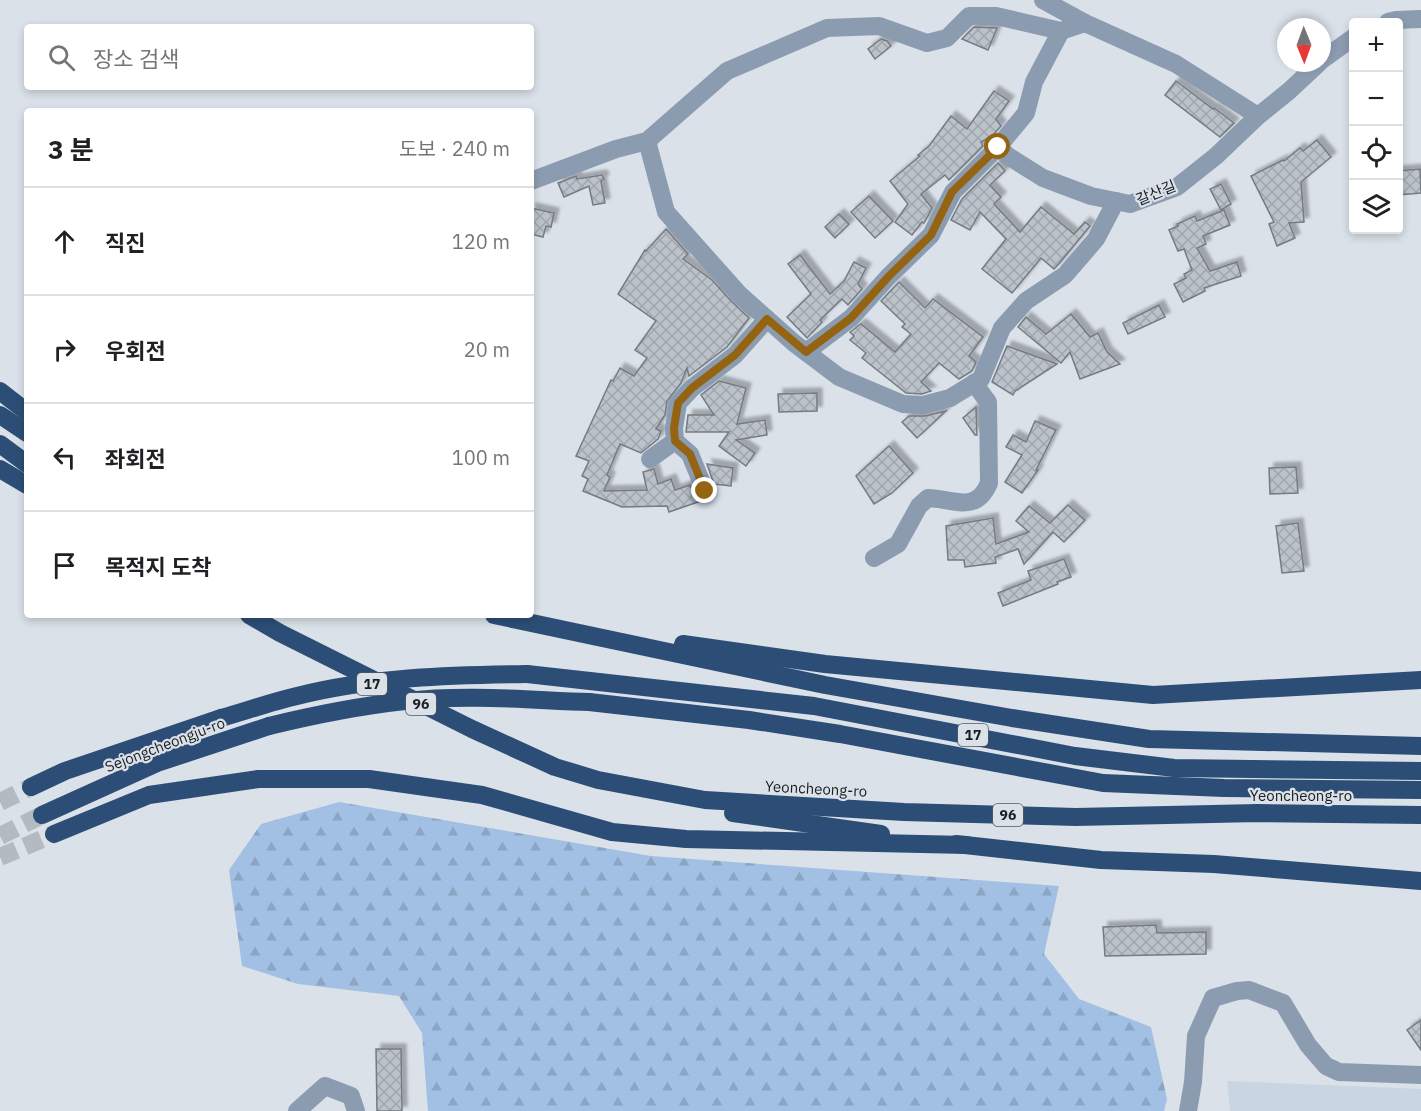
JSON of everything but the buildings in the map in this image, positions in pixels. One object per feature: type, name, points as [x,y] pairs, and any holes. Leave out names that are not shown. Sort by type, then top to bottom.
[{"type":"highway","points":[[0,392],[24,410]]},
{"type":"highway","points":[[0,415],[24,432]]},
{"type":"highway","points":[[0,444],[24,462]]},
{"type":"highway","points":[[0,469],[24,483]]},
{"type":"highway","name":"Yeoncheong-ro","points":[[254,618],[472,729],[555,767],[598,780],[705,800],[893,812],[1076,817],[1258,813],[1421,815]]},
{"type":"highway","points":[[509,618],[825,685],[1012,718],[1149,739],[1421,746]]},
{"type":"highway","points":[[533,623],[825,664],[1153,695],[1421,680]]},
{"type":"highway","name":"Yeoncheong-ro","points":[[221,718],[297,696],[342,687],[440,675],[527,674],[814,706],[1075,756],[1174,768],[1421,771]]},
{"type":"highway","name":"Sejongcheongju-ro","points":[[42,815],[157,764],[269,726],[338,710],[407,700],[474,698],[589,702]]},
{"type":"highway","name":"Yeoncheong-ro","points":[[589,702],[817,730],[1103,783],[1224,788],[1421,790]]},
{"type":"highway","name":"Sejongcheongju-ro","points":[[31,787],[65,771],[221,718]]},
{"type":"highway","points":[[54,834],[149,795],[258,779],[369,779],[482,795],[612,832],[698,839],[968,845]]},
{"type":"highway","points":[[598,780],[692,807],[968,845],[1101,860],[1214,864],[1419,882]]},
{"type":"street","points":[[1042,0],[1085,23],[1176,64],[1258,116]]},
{"type":"street","points":[[534,180],[616,149],[647,141],[727,71],[827,28],[879,26],[927,43],[947,38],[969,16],[996,16],[1061,31],[1085,23]]},
{"type":"street","points":[[1403,20],[1421,19]]},
{"type":"street","points":[[806,352],[851,318],[931,235],[952,192],[998,147],[1026,113],[1034,82],[1061,31]]},
{"type":"street","points":[[1331,53],[1349,40]]},
{"type":"street","name":"갈산길","points":[[998,147],[1043,178],[1091,196],[1130,204],[1177,187],[1216,156],[1309,72]]},
{"type":"street","points":[[647,141],[666,212],[739,294],[806,352],[839,377],[903,404],[923,405],[950,398],[981,379],[1002,328],[1026,301],[1065,275],[1096,239],[1116,201]]},
{"type":"street","points":[[705,491],[690,454],[675,441],[674,428],[678,403],[692,388],[735,355],[767,319]]},
{"type":"street","points":[[874,558],[898,544],[919,506],[928,498],[960,503],[972,502],[985,494],[989,483],[988,402],[974,383]]},
{"type":"street","points":[[650,459],[675,441]]},
{"type":"street","points":[[1188,1111],[1193,1082],[1196,1036],[1213,998],[1237,991],[1248,990],[1283,1003],[1308,1045],[1326,1066],[1339,1072],[1421,1075]]},
{"type":"street","points":[[297,1111],[325,1086],[351,1096],[356,1111]]},
{"type":"shaded area","points":[[1227,1081],[1421,1089],[1421,1111],[1230,1111]]},
{"type":"green space","points":[[339,802],[651,856],[1059,886],[1044,954],[1079,999],[1151,1027],[1167,1099],[1164,1111],[428,1111],[422,1033],[399,996],[298,984],[242,966],[229,870],[261,824]]},
{"type":"tunnel","points":[[0,802],[31,787]]},
{"type":"tunnel","points":[[0,836],[42,815]]},
{"type":"tunnel","points":[[0,857],[54,834]]},
{"type":"route","points":[[705,491],[690,454],[675,441],[674,428],[678,403],[692,388],[735,355],[767,319],[806,352],[851,318],[931,235],[952,192],[998,147]]}]
